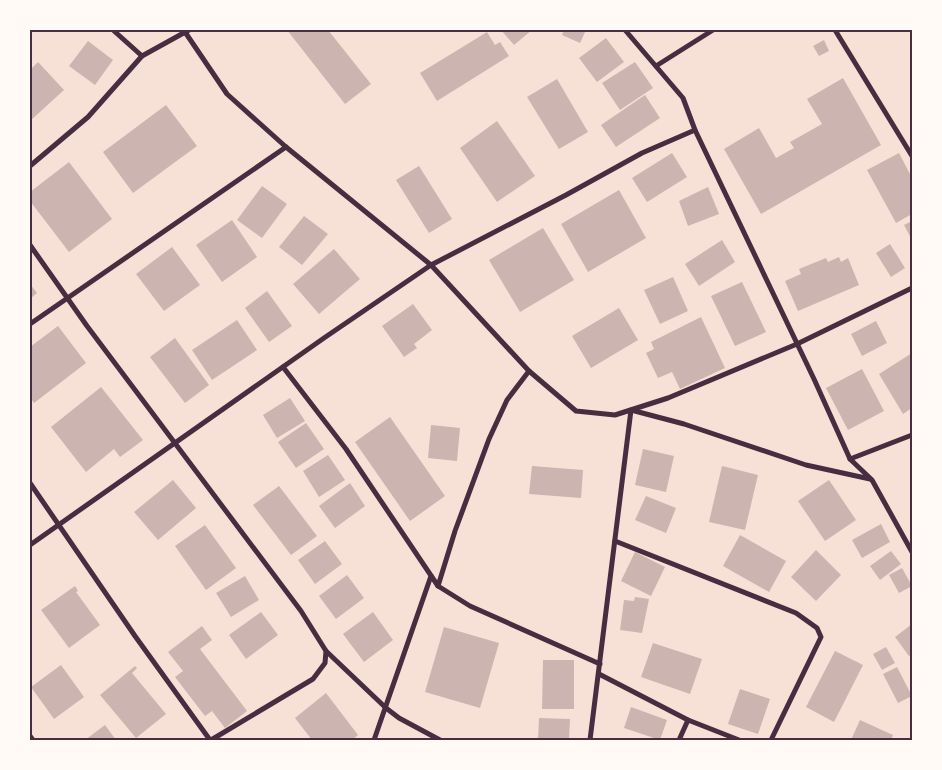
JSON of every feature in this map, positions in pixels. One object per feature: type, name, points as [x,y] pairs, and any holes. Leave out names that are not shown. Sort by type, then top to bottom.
[{"type":"street","points":[[113,30],[142,56]]},
{"type":"street","points":[[625,30],[683,98],[695,130],[814,379],[850,459],[872,480],[912,552]]},
{"type":"street","points":[[656,66],[713,30]]},
{"type":"street","points":[[835,30],[910,148],[912,156]]},
{"type":"street","points":[[30,166],[88,117],[142,56],[187,31],[227,94],[286,147],[431,265],[529,371],[576,411],[615,415],[668,398],[797,344],[912,288]]},
{"type":"street","points":[[30,546],[431,265],[642,153],[695,130]]},
{"type":"street","points":[[30,324],[286,147]]},
{"type":"street","points":[[30,244],[175,444],[301,611],[326,651],[398,718],[440,740]]},
{"type":"street","points":[[283,367],[346,449],[438,586],[470,606],[600,664]]},
{"type":"street","points":[[438,586],[455,531],[489,439],[507,400],[529,371]]},
{"type":"street","points":[[631,410],[684,424],[806,466],[872,480]]},
{"type":"street","points":[[590,740],[631,410]]},
{"type":"street","points":[[850,459],[912,435]]},
{"type":"street","points":[[30,483],[135,636],[211,740],[313,679],[325,663],[326,651]]},
{"type":"street","points":[[615,541],[796,613],[817,628],[821,637],[771,740]]},
{"type":"street","points":[[374,740],[431,576]]},
{"type":"street","points":[[598,674],[688,720],[739,740]]},
{"type":"street","points":[[679,740],[688,720]]},
{"type":"street","points":[[30,736],[33,740]]},
{"type":"building","points":[[287,30],[328,30],[371,84],[345,104]]},
{"type":"building","points":[[501,30],[532,30],[514,45]]},
{"type":"building","points":[[564,30],[586,30],[580,43],[562,35]]},
{"type":"building","points":[[487,32],[495,45],[500,42],[509,56],[437,101],[420,73]]},
{"type":"building","points":[[606,38],[624,62],[597,82],[579,58]]},
{"type":"building","points":[[824,40],[829,51],[819,56],[813,46]]},
{"type":"building","points":[[88,41],[113,60],[95,85],[69,66]]},
{"type":"building","points":[[38,62],[64,90],[30,121],[30,70]]},
{"type":"building","points":[[635,62],[653,88],[620,110],[602,83]]},
{"type":"building","points":[[843,78],[881,145],[761,214],[724,149],[759,128],[776,158],[794,148],[790,142],[822,124],[807,99]]},
{"type":"building","points":[[557,79],[588,132],[559,149],[527,97]]},
{"type":"building","points":[[645,95],[660,118],[616,147],[601,125]]},
{"type":"building","points":[[166,105],[197,146],[133,193],[103,152]]},
{"type":"building","points":[[497,121],[535,176],[497,202],[460,148]]},
{"type":"building","points":[[672,153],[687,177],[647,202],[632,178]]},
{"type":"building","points":[[899,153],[912,178],[912,214],[896,223],[867,170]]},
{"type":"building","points":[[69,162],[112,219],[69,252],[30,201],[30,192]]},
{"type":"building","points":[[419,166],[452,219],[429,233],[396,180]]},
{"type":"building","points":[[262,186],[287,204],[262,238],[237,220]]},
{"type":"building","points":[[708,187],[719,214],[688,226],[679,201]]},
{"type":"building","points":[[619,190],[646,238],[588,272],[561,224]]},
{"type":"building","points":[[304,216],[328,234],[302,265],[279,247]]},
{"type":"building","points":[[232,220],[257,257],[222,282],[196,245]]},
{"type":"building","points":[[912,221],[912,240],[904,225]]},
{"type":"building","points":[[543,228],[574,280],[520,312],[489,260]]},
{"type":"building","points":[[722,240],[735,262],[699,286],[685,264]]},
{"type":"building","points":[[890,244],[905,268],[891,277],[876,253]]},
{"type":"building","points":[[172,247],[200,285],[164,311],[136,274]]},
{"type":"building","points":[[334,249],[360,279],[319,314],[293,284]]},
{"type":"building","points":[[839,257],[841,262],[848,258],[859,285],[798,311],[785,281],[801,274],[799,269],[826,258],[828,262]]},
{"type":"building","points":[[673,277],[688,311],[660,324],[644,290]]},
{"type":"building","points":[[742,282],[766,332],[735,346],[711,296]]},
{"type":"building","points":[[30,284],[37,293],[30,299]]},
{"type":"building","points":[[267,291],[292,326],[269,342],[245,308]]},
{"type":"building","points":[[413,304],[432,330],[414,344],[417,348],[404,357],[382,326]]},
{"type":"building","points":[[619,308],[638,340],[591,368],[572,336]]},
{"type":"building","points":[[701,317],[725,368],[680,389],[672,372],[658,378],[646,353],[654,349],[651,342]]},
{"type":"building","points":[[237,320],[257,350],[212,380],[192,350]]},
{"type":"building","points":[[876,321],[887,343],[862,356],[851,334]]},
{"type":"building","points":[[58,326],[86,363],[34,403],[30,397],[30,347]]},
{"type":"building","points":[[175,338],[209,385],[185,403],[150,357]]},
{"type":"building","points":[[912,353],[912,408],[903,414],[879,374]]},
{"type":"building","points":[[862,369],[884,411],[848,430],[826,388]]},
{"type":"building","points":[[101,387],[143,440],[120,457],[114,449],[86,472],[51,427]]},
{"type":"building","points":[[290,398],[305,421],[277,438],[263,415]]},
{"type":"building","points":[[390,417],[445,496],[410,521],[355,442]]},
{"type":"building","points":[[306,423],[324,449],[296,468],[278,442]]},
{"type":"building","points":[[431,425],[460,428],[457,461],[428,458]]},
{"type":"building","points":[[643,449],[674,456],[666,492],[635,485]]},
{"type":"building","points":[[328,455],[345,480],[319,497],[303,471]]},
{"type":"building","points":[[532,466],[583,470],[581,498],[529,494]]},
{"type":"building","points":[[722,466],[758,475],[745,530],[709,522]]},
{"type":"building","points":[[173,480],[196,508],[158,540],[134,512]]},
{"type":"building","points":[[829,480],[856,520],[825,541],[798,501]]},
{"type":"building","points":[[350,483],[365,506],[335,528],[319,506]]},
{"type":"building","points":[[279,486],[317,536],[291,555],[253,505]]},
{"type":"building","points":[[646,496],[676,508],[666,533],[635,520]]},
{"type":"building","points":[[881,524],[890,542],[862,558],[852,540]]},
{"type":"building","points":[[205,525],[236,568],[206,590],[175,546]]},
{"type":"building","points":[[740,535],[786,561],[769,592],[723,566]]},
{"type":"building","points":[[325,541],[342,564],[315,584],[298,560]]},
{"type":"building","points":[[816,550],[841,575],[816,601],[791,577]]},
{"type":"building","points":[[891,551],[901,564],[880,580],[870,566]]},
{"type":"building","points":[[635,552],[665,567],[651,596],[621,581]]},
{"type":"building","points":[[902,568],[912,586],[899,593],[889,575]]},
{"type":"building","points":[[347,575],[364,598],[336,619],[319,596]]},
{"type":"building","points":[[245,576],[259,600],[231,617],[216,593]]},
{"type":"building","points":[[75,586],[78,591],[76,592],[100,625],[69,648],[41,610]]},
{"type":"building","points":[[635,597],[649,599],[642,633],[620,630],[624,600],[634,601]]},
{"type":"building","points":[[261,612],[278,635],[246,659],[229,635]]},
{"type":"building","points":[[373,612],[393,640],[364,662],[343,634]]},
{"type":"building","points":[[912,624],[912,654],[909,656],[895,637]]},
{"type":"building","points":[[202,626],[212,640],[200,649],[247,711],[225,728],[212,711],[205,716],[175,677],[183,671],[168,652]]},
{"type":"building","points":[[444,627],[499,643],[480,708],[425,692]]},
{"type":"building","points":[[653,643],[702,659],[690,694],[641,677]]},
{"type":"building","points":[[886,647],[895,663],[882,670],[873,654]]},
{"type":"building","points":[[835,651],[863,665],[834,722],[806,707]]},
{"type":"building","points":[[543,660],[574,660],[574,709],[542,709]]},
{"type":"building","points":[[61,665],[84,697],[54,719],[31,687]]},
{"type":"building","points":[[135,666],[137,668],[132,673],[166,714],[136,738],[100,695]]},
{"type":"building","points":[[897,667],[912,696],[898,703],[883,674]]},
{"type":"building","points":[[740,689],[770,699],[758,734],[728,724]]},
{"type":"building","points":[[326,693],[358,735],[352,740],[312,740],[295,718]]},
{"type":"building","points":[[631,707],[667,720],[660,740],[624,728]]},
{"type":"building","points":[[539,718],[570,719],[569,740],[538,740]]},
{"type":"building","points":[[860,720],[893,735],[891,740],[851,740]]},
{"type":"building","points":[[105,725],[116,740],[85,740]]}]
